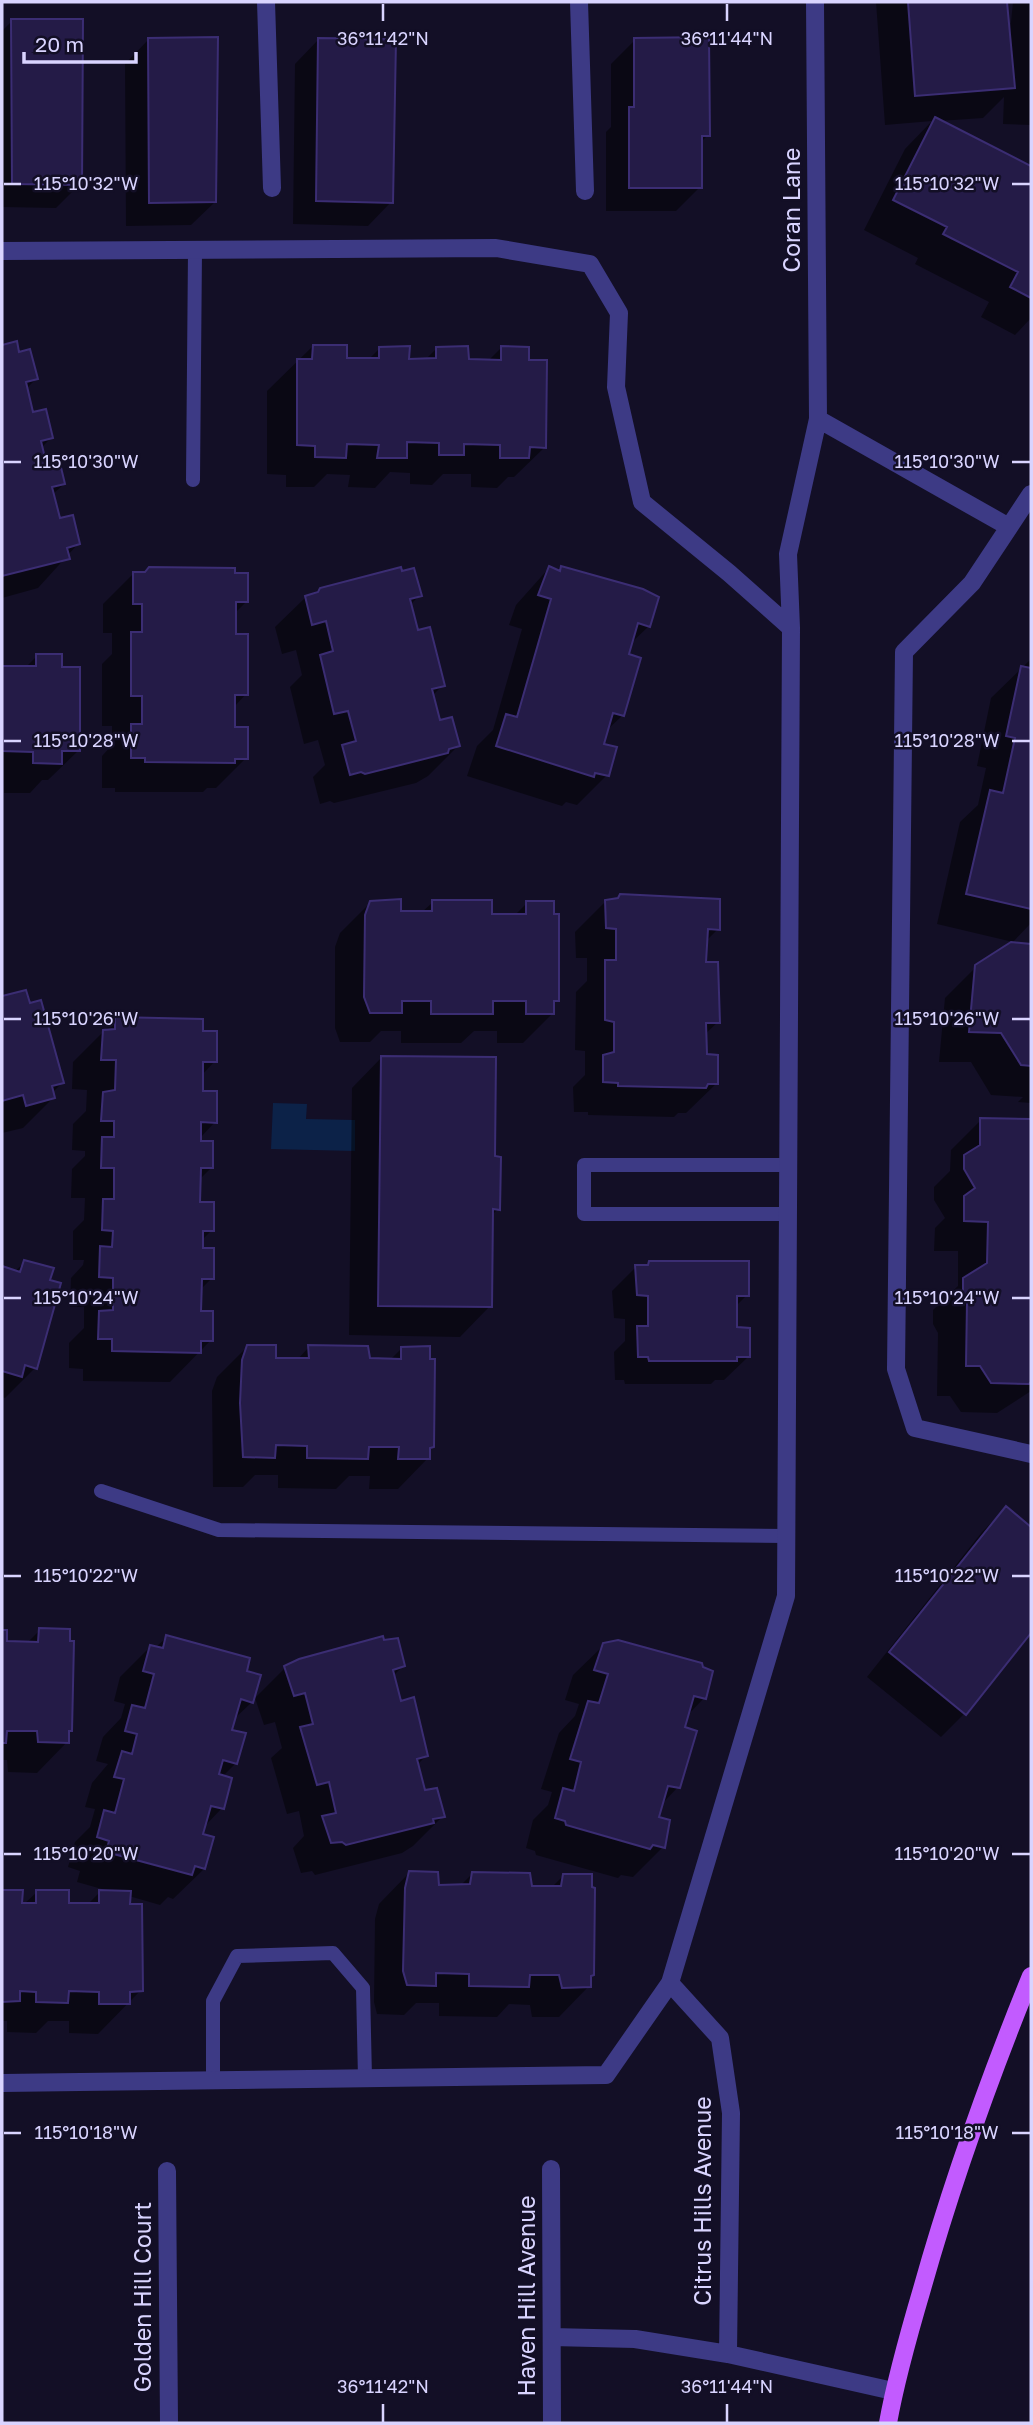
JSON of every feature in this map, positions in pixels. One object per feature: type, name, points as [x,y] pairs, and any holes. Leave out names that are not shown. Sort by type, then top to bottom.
[{"type":"main road","points":[[888,2423],[893,2390],[941,2222],[990,2075],[1031,1976]]},
{"type":"street","points":[[265,2],[272,188]]},
{"type":"street","points":[[579,2],[585,191]]},
{"type":"street","name":"Coran Lane","points":[[365,2078],[606,2075],[670,1983],[786,1596],[791,628],[788,554],[818,419],[815,2]]},
{"type":"street","points":[[2,251],[496,248],[590,264],[619,313],[616,387],[642,502],[791,628]]},
{"type":"street","points":[[818,419],[1009,527]]},
{"type":"street","points":[[1031,494],[972,583],[904,652],[896,1369],[915,1428],[1031,1454]]},
{"type":"street","name":"Citrus Hills Avenue","points":[[670,1983],[720,2038],[731,2113],[728,2354]]},
{"type":"street","points":[[2,2082],[365,2078]]},
{"type":"street","name":"Haven Hill Avenue","points":[[551,2169],[552,2423]]},
{"type":"street","name":"Golden Hill Court","points":[[167,2171],[169,2423]]},
{"type":"street","points":[[552,2337],[635,2339],[728,2354],[893,2390]]},
{"type":"lane","points":[[193,480],[195,250]]},
{"type":"lane","points":[[787,1213],[584,1213],[584,1165],[788,1165]]},
{"type":"lane","points":[[101,1491],[219,1530],[786,1536]]},
{"type":"lane","points":[[213,2080],[213,2001],[237,1956],[333,1953],[363,1988],[365,2078]]},
{"type":"water","points":[[273,1103],[307,1104],[306,1119],[355,1120],[355,1151],[271,1149]]},
{"type":"building","points":[[908,2],[1007,2],[1015,88],[915,96]]},
{"type":"building","points":[[11,19],[83,19],[82,185],[12,184]]},
{"type":"building","points":[[218,37],[216,202],[149,203],[148,38]]},
{"type":"building","points":[[709,37],[710,136],[702,136],[702,188],[629,188],[629,107],[634,107],[634,38]]},
{"type":"building","points":[[318,38],[396,39],[393,203],[316,201]]},
{"type":"building","points":[[935,117],[1031,166],[1031,298],[1010,287],[1018,272],[943,234],[947,227],[893,200]]},
{"type":"building","points":[[17,341],[19,352],[30,349],[38,379],[26,382],[33,412],[46,409],[53,438],[41,441],[45,458],[58,455],[65,484],[52,487],[60,518],[73,515],[80,544],[67,548],[70,559],[2,576],[2,345]]},
{"type":"building","points":[[313,345],[347,345],[347,358],[379,358],[379,347],[410,346],[409,359],[436,358],[436,347],[468,346],[469,359],[501,360],[501,346],[529,347],[529,360],[547,360],[546,448],[530,447],[529,458],[500,458],[500,445],[464,444],[464,455],[439,455],[439,443],[407,442],[407,458],[377,458],[379,445],[347,444],[346,458],[315,457],[315,446],[297,445],[297,359],[312,359]]},
{"type":"building","points":[[549,566],[560,571],[561,566],[643,589],[659,597],[650,627],[638,623],[629,654],[641,658],[624,716],[613,713],[604,744],[617,747],[609,776],[595,773],[594,777],[496,746],[506,714],[517,717],[551,599],[538,595]]},
{"type":"building","points":[[149,567],[235,568],[235,573],[248,573],[248,602],[236,602],[236,634],[248,634],[248,695],[235,695],[235,727],[248,727],[248,759],[235,759],[235,763],[145,762],[145,758],[131,758],[131,724],[142,724],[142,696],[131,696],[131,632],[142,632],[142,604],[133,604],[133,572],[145,572]]},
{"type":"building","points":[[401,567],[402,571],[414,568],[422,596],[410,599],[418,630],[430,627],[445,686],[432,689],[440,720],[452,717],[460,746],[449,749],[448,753],[365,774],[361,772],[350,775],[342,745],[356,741],[348,711],[334,714],[320,655],[333,651],[326,621],[312,625],[305,596],[318,592],[320,588]]},
{"type":"building","points":[[36,654],[62,654],[62,667],[80,667],[80,751],[62,751],[62,764],[33,763],[33,752],[2,751],[2,666],[36,666]]},
{"type":"building","points":[[1021,666],[1031,668],[1031,909],[966,894],[990,790],[1003,793],[1015,738],[1006,736]]},
{"type":"building","points":[[620,894],[720,899],[720,930],[708,929],[706,962],[718,962],[720,1023],[706,1023],[707,1054],[718,1055],[718,1084],[708,1084],[706,1088],[618,1086],[618,1083],[603,1082],[603,1055],[614,1052],[614,1022],[605,1020],[605,960],[616,960],[616,929],[606,928],[605,900],[618,898]]},
{"type":"building","points":[[401,899],[401,911],[432,911],[432,900],[492,900],[492,914],[526,914],[526,901],[554,901],[554,914],[559,914],[559,1001],[554,1001],[554,1014],[526,1014],[526,1001],[493,1001],[493,1014],[431,1014],[431,1001],[402,1001],[402,1013],[370,1013],[364,997],[365,915],[370,901]]},
{"type":"building","points":[[1011,942],[1031,944],[1031,1066],[1021,1065],[1001,1033],[969,1032],[975,965]]},
{"type":"building","points":[[26,990],[30,1003],[41,1000],[64,1083],[52,1086],[55,1098],[26,1106],[23,1095],[2,1101],[2,996]]},
{"type":"building","points":[[115,1017],[203,1019],[203,1031],[217,1031],[217,1062],[203,1062],[203,1091],[217,1091],[217,1123],[201,1122],[201,1141],[213,1141],[213,1168],[201,1168],[200,1202],[214,1202],[214,1231],[203,1231],[203,1248],[214,1248],[214,1279],[202,1279],[201,1311],[213,1311],[213,1341],[201,1341],[201,1353],[112,1351],[112,1339],[98,1339],[99,1311],[113,1310],[113,1278],[99,1277],[100,1246],[112,1247],[113,1231],[102,1230],[103,1199],[114,1199],[114,1168],[101,1168],[102,1137],[114,1137],[114,1121],[101,1121],[103,1092],[115,1090],[116,1060],[101,1060],[103,1030],[115,1029]]},
{"type":"building","points":[[381,1056],[496,1057],[495,1156],[501,1157],[500,1210],[493,1209],[492,1307],[378,1306]]},
{"type":"building","points":[[980,1118],[1031,1119],[1029,1384],[991,1383],[980,1366],[966,1366],[967,1302],[963,1294],[963,1278],[987,1263],[988,1222],[964,1221],[964,1196],[975,1188],[964,1169],[964,1155],[980,1145]]},
{"type":"building","points":[[24,1260],[54,1268],[50,1280],[61,1283],[37,1369],[25,1365],[22,1377],[2,1371],[2,1266],[20,1272]]},
{"type":"building","points":[[649,1261],[749,1261],[749,1296],[737,1296],[737,1327],[750,1328],[750,1357],[737,1357],[737,1361],[649,1361],[648,1357],[638,1357],[637,1326],[648,1326],[648,1296],[637,1295],[635,1265],[648,1265]]},
{"type":"building","points":[[247,1345],[276,1345],[276,1358],[309,1358],[308,1345],[368,1346],[370,1358],[401,1359],[401,1347],[430,1346],[430,1359],[435,1359],[434,1447],[430,1448],[430,1459],[398,1459],[399,1447],[369,1447],[368,1459],[307,1458],[307,1446],[276,1445],[275,1458],[243,1457],[240,1403],[242,1360]]},
{"type":"building","points":[[1006,1506],[1031,1527],[1031,1633],[966,1715],[889,1652]]},
{"type":"building","points":[[39,1628],[70,1629],[70,1641],[74,1641],[72,1731],[69,1731],[69,1743],[38,1742],[37,1731],[7,1731],[6,1743],[2,1743],[2,1630],[7,1630],[7,1641],[38,1642]]},
{"type":"building","points":[[166,1635],[250,1658],[247,1671],[261,1675],[253,1703],[241,1699],[232,1730],[246,1733],[237,1764],[223,1760],[219,1774],[232,1778],[224,1809],[211,1806],[203,1834],[214,1837],[205,1869],[195,1866],[192,1875],[106,1852],[109,1841],[97,1837],[104,1810],[115,1813],[124,1779],[114,1777],[122,1751],[132,1754],[137,1734],[125,1731],[132,1705],[145,1708],[154,1674],[143,1671],[150,1645],[163,1648]]},
{"type":"building","points":[[383,1636],[384,1640],[398,1638],[405,1666],[393,1670],[401,1701],[414,1697],[428,1756],[417,1759],[425,1790],[437,1788],[445,1817],[433,1819],[434,1823],[346,1845],[342,1842],[331,1843],[322,1816],[336,1813],[329,1782],[317,1785],[300,1727],[313,1724],[305,1693],[294,1696],[284,1666],[299,1659]]},
{"type":"building","points":[[618,1640],[702,1663],[703,1667],[713,1671],[706,1699],[694,1696],[685,1727],[697,1731],[680,1788],[668,1786],[659,1817],[670,1820],[665,1848],[653,1845],[650,1849],[566,1825],[565,1821],[555,1818],[563,1788],[574,1791],[581,1762],[570,1759],[588,1701],[599,1703],[608,1674],[594,1670],[603,1643]]},
{"type":"building","points":[[409,1871],[438,1872],[439,1885],[470,1884],[472,1872],[530,1873],[532,1886],[561,1886],[563,1874],[592,1874],[592,1887],[595,1888],[594,1975],[591,1976],[591,1987],[562,1988],[559,1975],[530,1975],[529,1987],[469,1986],[469,1974],[436,1973],[436,1986],[407,1985],[403,1971],[405,1888]]},
{"type":"building","points":[[2,1890],[23,1890],[22,1903],[36,1903],[36,1890],[69,1890],[69,1903],[99,1903],[99,1890],[131,1891],[130,1904],[142,1904],[143,1991],[130,1992],[130,2004],[99,2004],[99,1992],[69,1991],[68,2003],[36,2002],[36,1992],[20,1991],[20,2001],[2,2002]]}]
